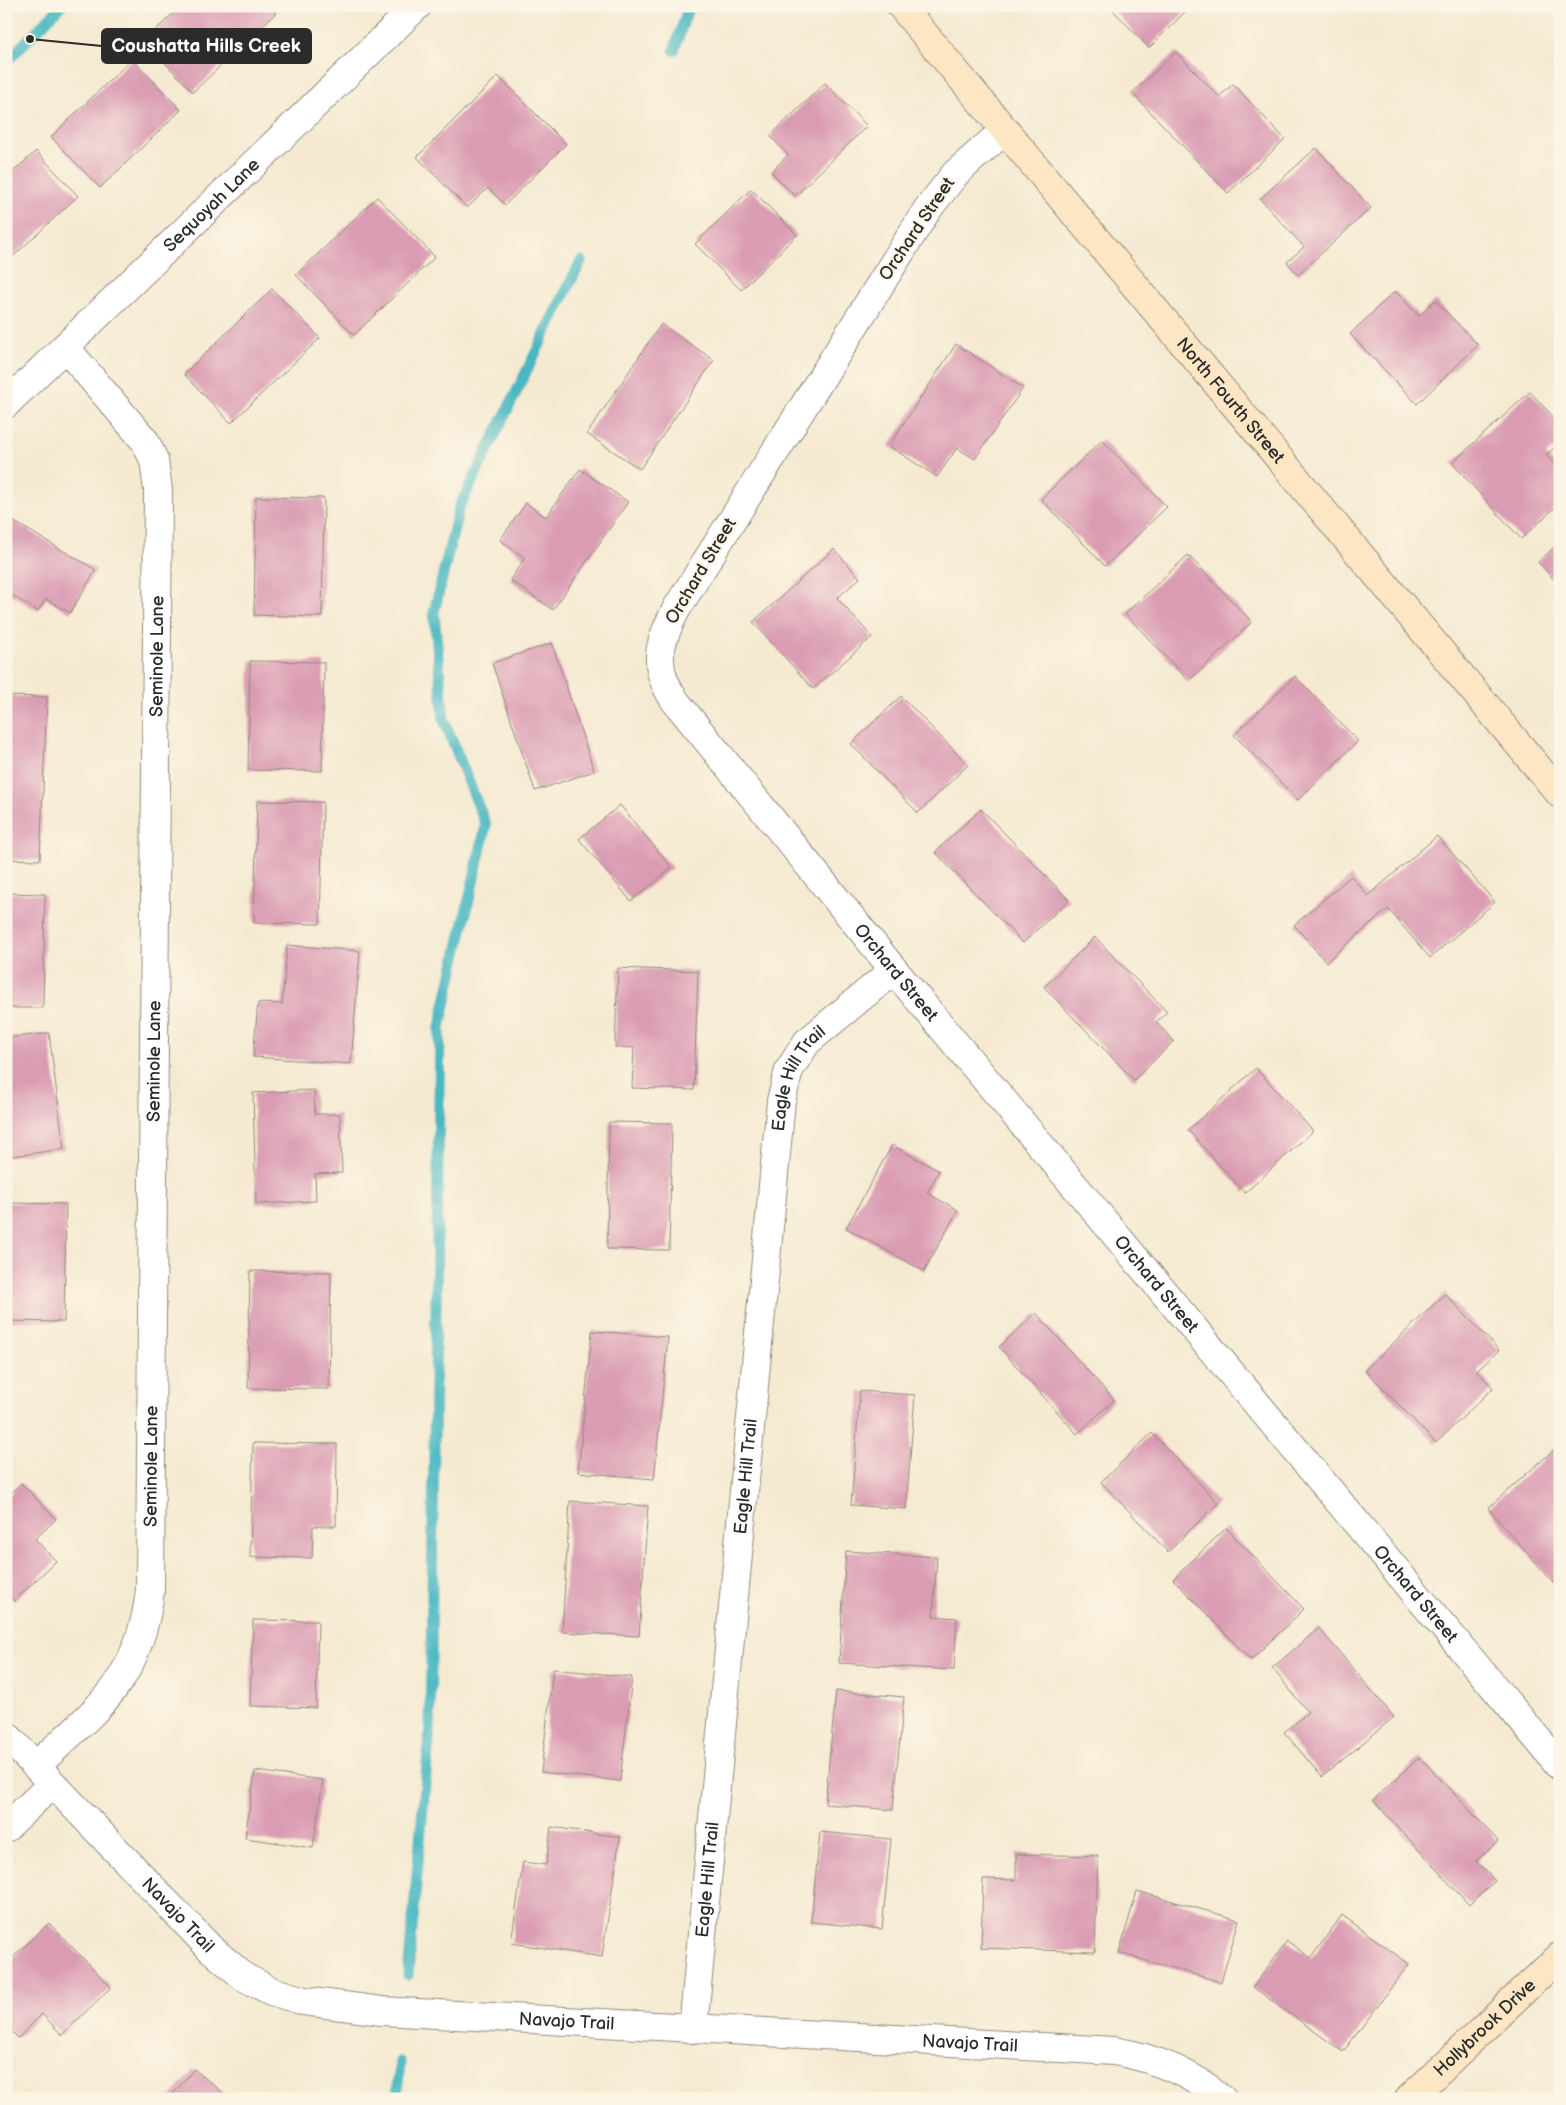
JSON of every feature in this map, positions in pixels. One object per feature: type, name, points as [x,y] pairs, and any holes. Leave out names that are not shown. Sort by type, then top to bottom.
[{"type":"main road","name":"North Fourth Street","points":[[901,6],[1560,794]]},
{"type":"main road","name":"Hollybrook Drive","points":[[1409,2099],[1560,1956]]},
{"type":"street","name":"Sequoyah Lane","points":[[6,404],[417,6]]},
{"type":"street","name":"Orchard Street","points":[[1005,130],[956,173],[927,210],[677,608],[664,634],[660,650],[662,677],[673,697],[894,970],[1560,1766]]},
{"type":"street","name":"Seminole Lane","points":[[6,1828],[44,1775],[121,1680],[139,1646],[144,1630],[150,1591],[158,490],[154,460],[145,441],[66,346]]},
{"type":"street","name":"Eagle Hill Trail","points":[[693,2029],[781,1101],[789,1070],[807,1042],[894,970]]},
{"type":"street","name":"Navajo Trail","points":[[6,1735],[210,1948],[244,1977],[271,1991],[304,2001],[362,2009],[693,2029],[1114,2051],[1158,2061],[1197,2080],[1222,2099]]},
{"type":"building","points":[[181,6],[270,6],[276,13],[193,92],[144,41]]},
{"type":"building","points":[[1109,6],[1191,6],[1149,48]]},
{"type":"building","points":[[1176,52],[1219,97],[1233,84],[1285,139],[1228,193],[1132,93]]},
{"type":"building","points":[[132,59],[181,110],[100,188],[51,137]]},
{"type":"building","points":[[498,76],[566,144],[505,205],[488,188],[467,208],[417,157]]},
{"type":"building","points":[[825,83],[867,126],[795,196],[771,172],[788,155],[770,136]]},
{"type":"building","points":[[1316,148],[1371,208],[1298,275],[1287,262],[1304,247],[1260,199]]},
{"type":"building","points":[[36,151],[78,196],[6,263],[6,163],[14,171]]},
{"type":"building","points":[[751,189],[797,235],[741,290],[695,244]]},
{"type":"building","points":[[377,197],[435,257],[354,335],[296,275]]},
{"type":"building","points":[[272,289],[320,338],[231,423],[184,374]]},
{"type":"building","points":[[1395,291],[1419,316],[1435,300],[1478,345],[1417,404],[1350,334]]},
{"type":"building","points":[[661,324],[714,360],[640,469],[587,434]]},
{"type":"building","points":[[956,344],[1023,388],[975,459],[957,448],[937,477],[889,446]]},
{"type":"building","points":[[1530,392],[1560,424],[1560,443],[1546,455],[1560,470],[1560,503],[1521,539],[1452,463]]},
{"type":"building","points":[[1102,440],[1167,507],[1105,566],[1041,499]]},
{"type":"building","points":[[580,469],[628,502],[553,610],[510,580],[525,558],[500,540],[526,503],[546,517]]},
{"type":"building","points":[[256,497],[324,498],[322,617],[254,615]]},
{"type":"building","points":[[6,517],[96,570],[70,613],[46,599],[38,611],[6,592]]},
{"type":"building","points":[[1560,542],[1560,586],[1538,562]]},
{"type":"building","points":[[834,549],[860,578],[837,598],[872,637],[813,689],[753,622]]},
{"type":"building","points":[[1188,555],[1252,622],[1189,681],[1125,614]]},
{"type":"building","points":[[552,643],[594,771],[535,791],[492,663]]},
{"type":"building","points":[[250,661],[324,662],[322,771],[248,770]]},
{"type":"building","points":[[1295,676],[1358,741],[1298,800],[1234,735]]},
{"type":"building","points":[[6,696],[47,697],[40,860],[6,859]]},
{"type":"building","points":[[901,696],[968,765],[918,813],[851,744]]},
{"type":"building","points":[[257,801],[323,802],[320,924],[254,923]]},
{"type":"building","points":[[620,805],[672,868],[631,901],[579,839]]},
{"type":"building","points":[[981,809],[1069,900],[1023,943],[935,852]]},
{"type":"building","points":[[1437,836],[1495,902],[1430,958],[1388,909],[1326,962],[1294,925],[1351,876],[1368,896]]},
{"type":"building","points":[[6,893],[45,894],[43,1008],[6,1008]]},
{"type":"building","points":[[1095,937],[1167,1012],[1156,1022],[1174,1041],[1134,1080],[1044,987]]},
{"type":"building","points":[[287,945],[360,951],[351,1064],[253,1057],[258,1003],[282,1004]]},
{"type":"building","points":[[618,968],[698,971],[694,1090],[632,1088],[634,1048],[615,1047]]},
{"type":"building","points":[[49,1033],[64,1149],[6,1157],[6,1038]]},
{"type":"building","points":[[1256,1068],[1313,1131],[1245,1193],[1188,1130]]},
{"type":"building","points":[[314,1090],[315,1114],[340,1114],[342,1173],[315,1174],[316,1201],[256,1204],[253,1093]]},
{"type":"building","points":[[609,1122],[672,1123],[669,1250],[607,1249]]},
{"type":"building","points":[[892,1145],[939,1171],[927,1193],[958,1210],[924,1271],[846,1228]]},
{"type":"building","points":[[6,1203],[66,1204],[64,1322],[6,1321]]},
{"type":"building","points":[[250,1271],[331,1272],[329,1389],[248,1388]]},
{"type":"building","points":[[1445,1294],[1499,1350],[1477,1371],[1493,1388],[1436,1443],[1365,1370]]},
{"type":"building","points":[[1036,1313],[1114,1400],[1077,1434],[999,1347]]},
{"type":"building","points":[[592,1331],[668,1337],[654,1479],[578,1472]]},
{"type":"building","points":[[860,1391],[915,1395],[906,1509],[851,1505]]},
{"type":"building","points":[[1152,1433],[1218,1503],[1168,1552],[1101,1482]]},
{"type":"building","points":[[253,1443],[337,1444],[336,1526],[313,1526],[312,1558],[250,1557]]},
{"type":"building","points":[[1557,1447],[1560,1450],[1560,1590],[1488,1508]]},
{"type":"building","points":[[21,1483],[56,1519],[35,1539],[56,1561],[14,1601],[6,1593],[6,1498]]},
{"type":"building","points":[[570,1501],[648,1506],[639,1636],[562,1632]]},
{"type":"building","points":[[1226,1528],[1304,1609],[1251,1660],[1173,1579]]},
{"type":"building","points":[[846,1551],[937,1557],[933,1616],[957,1618],[954,1670],[839,1663]]},
{"type":"building","points":[[253,1620],[318,1621],[316,1708],[250,1706]]},
{"type":"building","points":[[1319,1628],[1394,1717],[1322,1777],[1284,1732],[1308,1712],[1272,1668]]},
{"type":"building","points":[[553,1669],[632,1677],[620,1781],[541,1772]]},
{"type":"building","points":[[836,1691],[904,1697],[893,1810],[825,1804]]},
{"type":"building","points":[[1420,1757],[1498,1841],[1476,1861],[1495,1881],[1469,1905],[1373,1800]]},
{"type":"building","points":[[255,1771],[323,1780],[313,1848],[245,1838]]},
{"type":"building","points":[[551,1827],[620,1837],[602,1957],[511,1943],[523,1862],[546,1865]]},
{"type":"building","points":[[820,1832],[891,1839],[882,1929],[811,1922]]},
{"type":"building","points":[[1016,1854],[1098,1856],[1095,1952],[981,1948],[983,1879],[1016,1880]]},
{"type":"building","points":[[1137,1891],[1239,1920],[1221,1982],[1119,1953]]},
{"type":"building","points":[[1342,1915],[1409,1964],[1343,2052],[1253,1987],[1287,1941],[1311,1958]]},
{"type":"building","points":[[49,1923],[111,1987],[62,2035],[42,2014],[18,2038],[6,2026],[6,1964]]},
{"type":"building","points":[[194,2069],[231,2099],[169,2099]]},
{"type":"waterway","points":[[6,62],[61,6]]},
{"type":"waterway","points":[[674,50],[689,6]]},
{"type":"waterway","points":[[408,1975],[430,1730],[440,1027],[486,825],[444,720],[434,612],[459,508],[581,261]]},
{"type":"waterway","points":[[397,2099],[400,2062]]},
{"type":"place","name":"Coushatta Hills Creek","points":[[30,39]]}]
